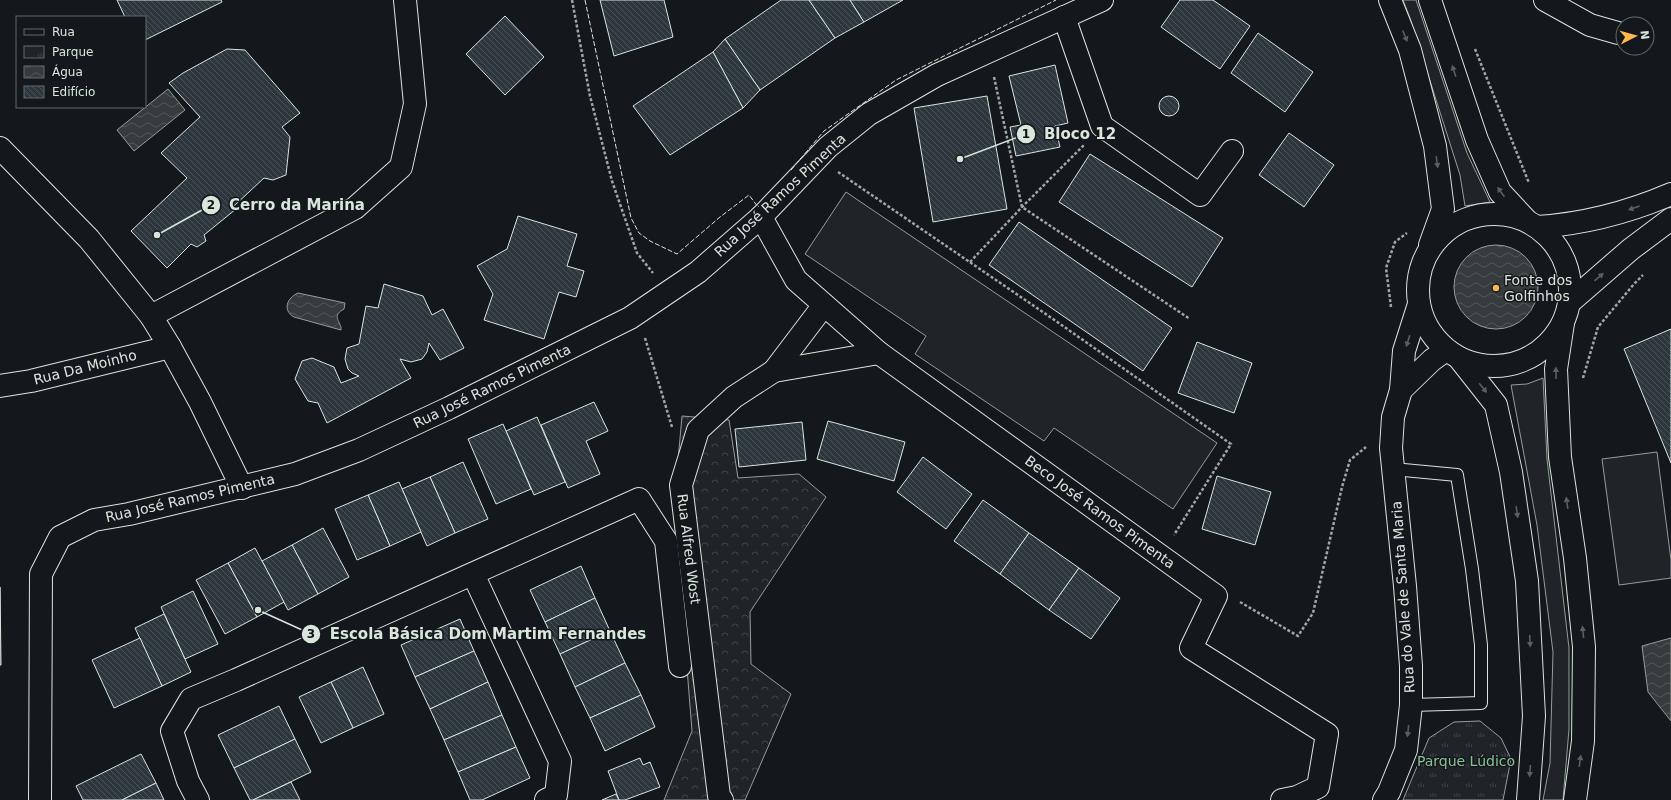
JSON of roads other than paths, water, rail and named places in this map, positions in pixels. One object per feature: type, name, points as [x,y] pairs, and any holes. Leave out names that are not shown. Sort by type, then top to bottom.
[{"type":"street","points":[[151,316],[356,208],[401,167],[415,104],[405,0]]},
{"type":"street","name":"Rua José Ramos Pimenta","points":[[40,800],[41,574],[60,537],[94,520],[129,514],[295,474],[359,450],[456,404],[638,313],[698,272],[761,217],[828,147],[869,114],[936,75],[1102,0]]},
{"type":"street","points":[[1390,0],[1410,50],[1435,146],[1443,209],[1418,282],[1419,304],[1424,321],[1434,337],[1452,354],[1496,405],[1511,472],[1527,581],[1534,716],[1528,800]]},
{"type":"street","points":[[1430,0],[1477,140],[1500,192],[1532,224],[1553,241],[1564,260],[1570,281],[1570,302],[1563,323],[1556,369],[1560,457],[1575,558],[1584,647],[1583,742],[1575,800]]},
{"type":"street","points":[[1546,0],[1590,25],[1615,32]]},
{"type":"street","points":[[1064,17],[1102,126],[1200,195],[1232,151]]},
{"type":"street","points":[[0,148],[89,239],[151,316],[200,402],[242,488]]},
{"type":"street","points":[[1424,261],[1437,240],[1456,224],[1479,215],[1504,214],[1532,224],[1562,225],[1624,211],[1671,194]]},
{"type":"street","name":"Beco José Ramos Pimenta","points":[[761,217],[796,280],[879,352],[1216,596],[1191,648],[1327,734],[1318,787],[1298,797],[1282,800]]},
{"type":"street","points":[[1570,302],[1631,249],[1671,219]]},
{"type":"street","points":[[774,371],[824,304]]},
{"type":"street","name":"Rua do Vale de Santa Maria","points":[[1384,800],[1389,792],[1406,750],[1411,705],[1411,666],[1405,586],[1391,448],[1393,417],[1401,390],[1404,351],[1419,304]]},
{"type":"street","points":[[1452,354],[1478,365],[1498,367],[1518,363],[1537,354],[1552,340],[1563,323]]},
{"type":"street","name":"Rua Da Moinho","points":[[0,386],[170,347]]},
{"type":"street","name":"Rua Alfred Wost","points":[[722,800],[720,796],[681,485],[698,430],[734,397],[774,371],[879,352]]},
{"type":"street","name":"Rua do Vale de Santa Maria","points":[[1401,390],[1432,360],[1452,354]]},
{"type":"street","points":[[198,800],[188,781],[172,731],[191,699],[639,499],[666,541],[680,666]]},
{"type":"street","points":[[473,574],[560,761],[556,795],[546,800]]},
{"type":"lane","points":[[1393,469],[1457,474],[1472,569],[1481,645],[1480,703],[1411,705]]},
{"type":"water","points":[[168,89],[185,110],[134,151],[117,130]]},
{"type":"water","name":"Fonte dos Golfinhos","points":[[1496,245],[1512,248],[1526,257],[1535,271],[1538,287],[1535,303],[1526,317],[1512,326],[1496,329],[1480,326],[1466,317],[1457,303],[1454,287],[1457,271],[1466,257],[1480,248]]},
{"type":"water","points":[[298,293],[345,303],[344,309],[337,315],[341,330],[294,317],[290,314],[287,304],[294,295]]},
{"type":"water","points":[[1671,638],[1671,721],[1648,692],[1642,646]]},
{"type":"place","name":"Bloco 12","points":[[960,159]]},
{"type":"place","name":"Cerro da Marina","points":[[157,235]]},
{"type":"place","name":"Fonte dos Golfinhos","points":[[1496,288]]},
{"type":"place","name":"Escola Básica Dom Martim Fernandes","points":[[258,610]]},
{"type":"park label","name":"Parque Lúdico","points":[[1466,761]]}]
